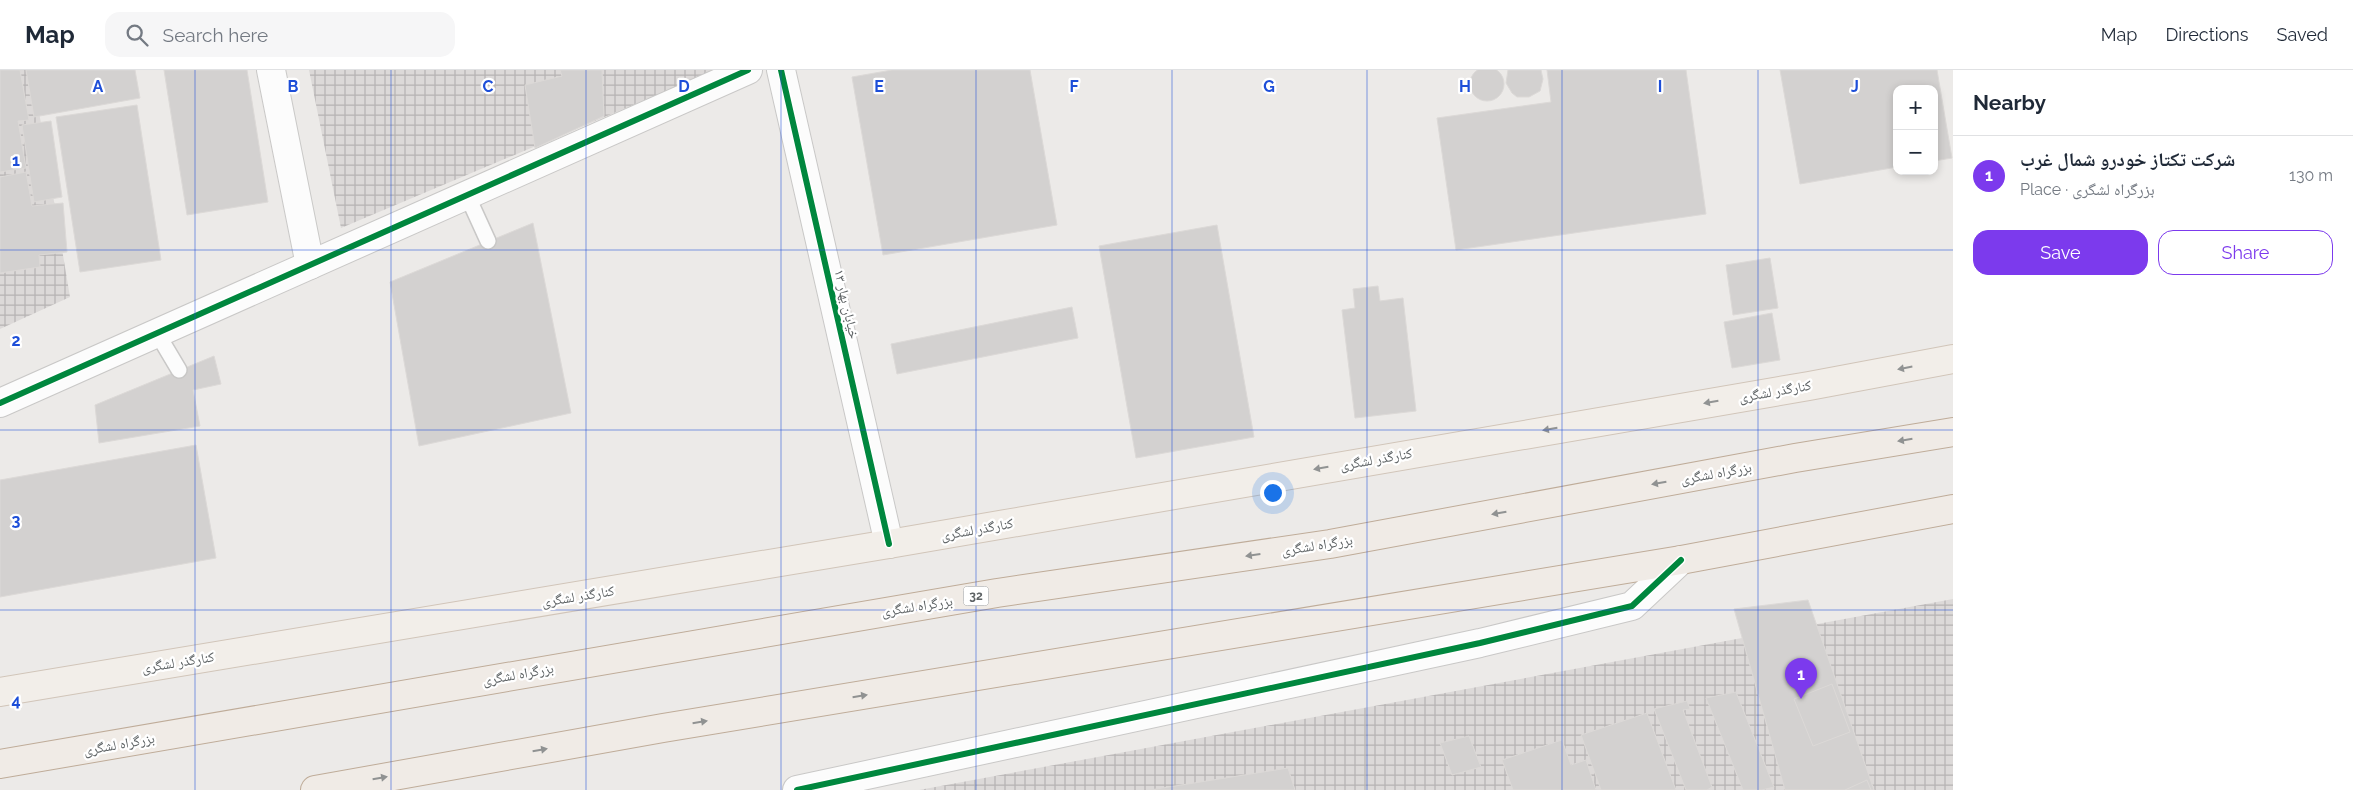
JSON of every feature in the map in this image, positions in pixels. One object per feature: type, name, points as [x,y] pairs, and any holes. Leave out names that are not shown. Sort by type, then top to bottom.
[{"type":"highway","name":"بزرگراه لشگری","points":[[0,764],[889,611],[1330,544],[1795,458],[1953,432]]},
{"type":"highway","points":[[314,790],[663,728],[1681,560],[1953,509]]},
{"type":"main road","name":"کنارگذر لشگری","points":[[0,692],[889,544],[1809,386],[1953,359]]},
{"type":"street","points":[[271,70],[310,265]]},
{"type":"street","points":[[0,403],[748,70]]},
{"type":"street","name":"خیابان بهار ۱۳","points":[[780,70],[889,544]]},
{"type":"street","points":[[797,790],[1480,643],[1632,606],[1681,560]]},
{"type":"lane","points":[[467,195],[488,241]]},
{"type":"lane","points":[[157,333],[179,370]]},
{"type":"shaded area","points":[[0,70],[32,70],[70,297],[0,329]]},
{"type":"shaded area","points":[[309,70],[716,70],[341,228]]},
{"type":"shaded area","points":[[1953,599],[1953,790],[919,790]]},
{"type":"building","points":[[1487,67],[1499,72],[1504,84],[1499,96],[1487,101],[1475,96],[1470,84],[1475,72]]},
{"type":"building","points":[[0,70],[20,70],[29,120],[18,121],[26,168],[0,172]]},
{"type":"building","points":[[26,70],[135,70],[140,98],[34,117]]},
{"type":"building","points":[[164,70],[247,70],[268,202],[187,215]]},
{"type":"building","points":[[560,70],[602,70],[604,116],[535,148],[525,85],[562,76]]},
{"type":"building","points":[[892,70],[1030,70],[1057,225],[883,255],[852,77]]},
{"type":"building","points":[[1508,70],[1541,70],[1543,79],[1540,91],[1529,97],[1517,97],[1506,83]]},
{"type":"building","points":[[1547,70],[1686,70],[1706,214],[1456,250],[1437,118],[1551,102]]},
{"type":"building","points":[[1780,70],[1937,70],[1952,158],[1938,160],[1938,85],[1893,85],[1893,168],[1800,184]]},
{"type":"building","points":[[137,105],[161,260],[80,272],[56,117]]},
{"type":"building","points":[[51,121],[62,197],[34,202],[22,125]]},
{"type":"building","points":[[26,172],[32,206],[63,203],[67,252],[39,255],[40,267],[0,273],[0,177]]},
{"type":"building","points":[[533,223],[571,413],[419,446],[390,282]]},
{"type":"building","points":[[1217,225],[1254,437],[1136,458],[1099,246]]},
{"type":"building","points":[[1770,258],[1778,308],[1733,315],[1726,265]]},
{"type":"building","points":[[1378,286],[1380,301],[1403,298],[1416,411],[1355,418],[1342,310],[1355,308],[1353,289]]},
{"type":"building","points":[[1072,307],[1078,338],[897,374],[891,344]]},
{"type":"building","points":[[1772,313],[1780,360],[1732,368],[1724,322]]},
{"type":"building","points":[[214,356],[221,384],[193,390],[200,426],[99,443],[95,405]]},
{"type":"building","points":[[196,445],[216,558],[0,597],[0,480]]},
{"type":"building","points":[[1808,600],[1874,790],[1785,790],[1734,609]]},
{"type":"building","points":[[1832,684],[1850,732],[1813,746],[1794,699]]},
{"type":"building","points":[[1736,692],[1774,787],[1762,790],[1743,790],[1706,698]]},
{"type":"building","points":[[1687,701],[1690,709],[1683,710],[1712,787],[1707,790],[1686,790],[1654,709]]},
{"type":"building","points":[[1647,713],[1676,790],[1601,790],[1581,735]]},
{"type":"building","points":[[1469,736],[1481,767],[1452,775],[1440,743]]},
{"type":"building","points":[[1562,740],[1571,765],[1586,760],[1596,790],[1513,790],[1502,760]]},
{"type":"building","points":[[1288,768],[1295,790],[1150,790]]},
{"type":"building","points":[[1867,780],[1871,790],[1845,790]]},
{"type":"cycle path","points":[[0,403],[748,70]]},
{"type":"cycle path","points":[[781,70],[889,544]]},
{"type":"cycle path","points":[[797,790],[1480,643],[1632,606],[1681,560]]},
{"type":"place","name":"شرکت تکتاز خودرو شمال غرب","points":[[1801,699]]}]
